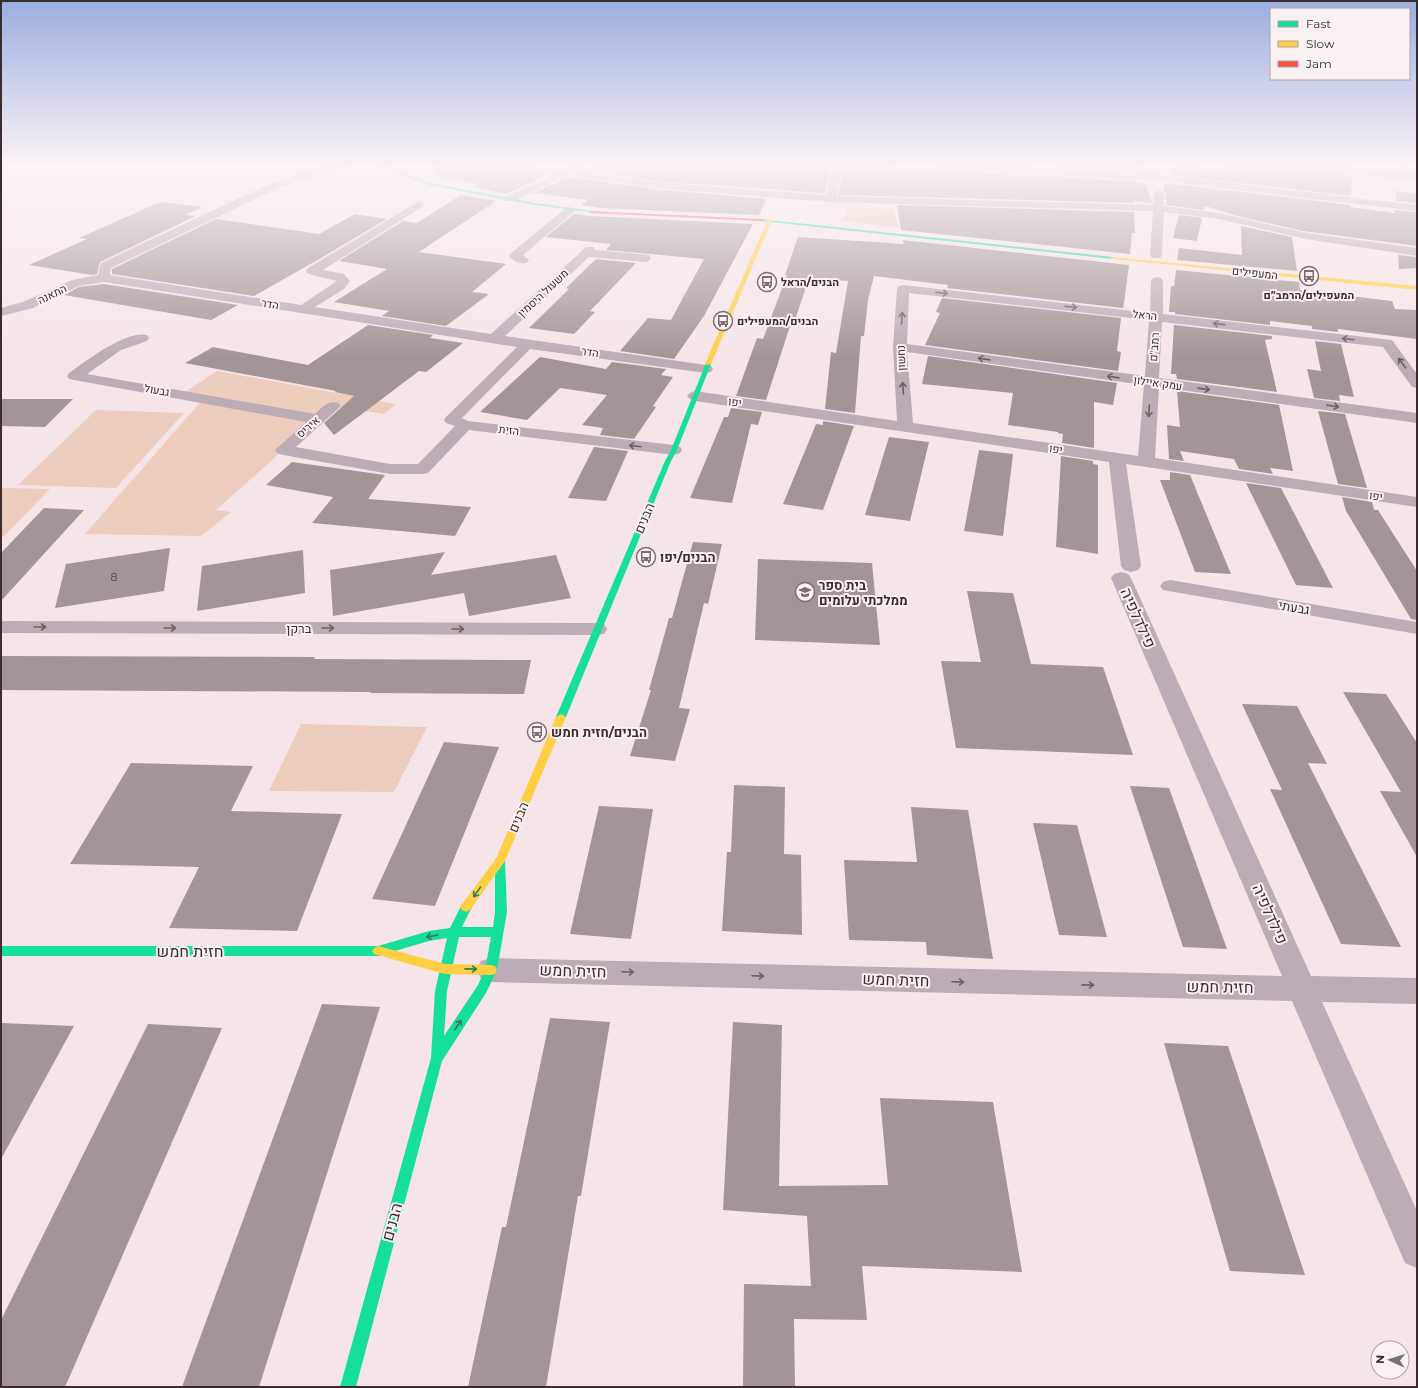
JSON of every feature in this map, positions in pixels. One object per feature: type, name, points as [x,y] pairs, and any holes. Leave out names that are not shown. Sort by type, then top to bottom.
[{"type":"street","points":[[104,278],[106,266],[182,230]]},
{"type":"street","points":[[303,309],[340,286],[344,281],[340,277],[312,271],[378,230]]},
{"type":"street","points":[[523,260],[515,256],[546,230]]},
{"type":"street","name":"הבנים","points":[[348,1387],[437,1058],[441,991],[454,932],[464,910],[500,861],[766,230]]},
{"type":"street","name":"המעפילים","points":[[848,230],[892,233],[1332,281],[1417,288]]},
{"type":"street","points":[[1156,255],[1157,230]]},
{"type":"street","points":[[1279,230],[1306,236],[1417,252]]},
{"type":"street","name":"משעול היסמין","points":[[495,338],[588,251],[645,258]]},
{"type":"street","name":"הדר","points":[[104,278],[527,344],[706,369]]},
{"type":"street","name":"התאנה","points":[[1,312],[28,305],[76,283],[104,278]]},
{"type":"street","name":"רמב\"ם","points":[[1146,462],[1157,280]]},
{"type":"street","name":"המעפילים","points":[[1332,281],[1380,290],[1417,294]]},
{"type":"street","name":"הראל","points":[[903,289],[1156,316],[1386,343],[1417,384]]},
{"type":"street","name":"נחשון","points":[[903,289],[900,347],[905,427]]},
{"type":"street","name":"גבעול","points":[[142,338],[116,347],[74,376],[317,419]]},
{"type":"street","points":[[459,422],[527,344]]},
{"type":"street","name":"עמק איילון","points":[[900,347],[1417,418]]},
{"type":"street","name":"יפו","points":[[695,396],[1417,502]]},
{"type":"street","name":"איריס","points":[[333,406],[282,450],[390,469],[422,469],[446,444],[459,422]]},
{"type":"street","name":"הזית","points":[[459,422],[674,450]]},
{"type":"street","name":"פילדלפיה","points":[[1117,458],[1126,572],[1302,988],[1417,1251]]},
{"type":"street","name":"גבעתי","points":[[1170,586],[1417,628]]},
{"type":"street","name":"ברקן","points":[[1,627],[597,629]]},
{"type":"street","name":"הבנים","points":[[437,1058],[482,989],[491,970],[501,912],[500,861]]},
{"type":"street","name":"חזית חמש","points":[[1,951],[378,951],[429,936],[454,932],[498,932]]},
{"type":"street","name":"חזית חמש","points":[[378,951],[445,969],[1008,983],[1417,991]]},
{"type":"shaded area","points":[[217,371],[396,404],[384,414],[333,406],[216,510],[231,512],[201,536],[85,534],[204,398],[182,394]]},
{"type":"shaded area","points":[[96,410],[184,413],[116,488],[18,485]]},
{"type":"shaded area","points":[[1,489],[50,489],[1,539]]},
{"type":"shaded area","points":[[301,724],[427,727],[394,792],[269,791]]},
{"type":"building","points":[[98,230],[167,230],[100,262],[97,274],[92,275],[29,265],[87,239],[79,238]]},
{"type":"building","points":[[194,230],[290,230],[319,234],[327,230],[369,230],[254,296],[112,274],[112,269]]},
{"type":"building","points":[[389,230],[453,230],[419,252],[506,264],[472,292],[489,294],[446,326],[382,316],[389,311],[334,302],[387,269],[339,261]]},
{"type":"building","points":[[555,230],[750,230],[704,316],[674,359],[620,351],[648,318],[671,320],[704,259],[606,250],[611,244],[546,237]]},
{"type":"building","points":[[901,230],[1135,230],[1135,233],[1132,233],[1130,254]]},
{"type":"building","points":[[1175,230],[1199,230],[1197,241],[1173,238]]},
{"type":"building","points":[[1241,230],[1258,230],[1292,237],[1297,271],[1177,260],[1179,248],[1242,255]]},
{"type":"building","points":[[1298,230],[1417,230],[1417,246]]},
{"type":"building","points":[[798,237],[904,244],[903,240],[1129,265],[1123,308],[947,288],[948,285],[874,276],[868,300],[864,336],[861,336],[855,413],[825,409],[831,352],[836,353],[848,281],[809,278],[794,323],[791,323],[766,400],[736,396],[757,338],[763,339],[787,275],[785,275]]},
{"type":"building","points":[[1398,255],[1417,257],[1417,268],[1399,269]]},
{"type":"building","points":[[596,259],[636,263],[590,311],[595,312],[574,334],[529,328],[569,289],[566,288]]},
{"type":"building","points":[[1176,270],[1299,282],[1300,290],[1392,301],[1395,309],[1417,310],[1417,339],[1338,329],[1338,332],[1312,329],[1312,326],[1270,321],[1270,325],[1175,314],[1175,312],[1169,312],[1171,286],[1174,286]]},
{"type":"building","points":[[104,284],[238,305],[211,320],[64,295],[79,287]]},
{"type":"building","points":[[942,298],[1121,318],[1117,351],[1121,352],[1118,371],[925,345],[940,313],[936,312]]},
{"type":"building","points":[[368,325],[433,335],[430,338],[463,343],[426,372],[419,371],[334,435],[324,423],[354,396],[335,392],[336,391],[185,363],[213,347],[308,365]]},
{"type":"building","points":[[1174,325],[1272,336],[1272,339],[1265,340],[1277,392],[1177,379],[1176,374],[1171,374]]},
{"type":"building","points":[[1315,341],[1341,344],[1354,397],[1339,395],[1340,401],[1314,398],[1307,369],[1321,371]]},
{"type":"building","points":[[928,356],[1117,383],[1113,405],[1094,402],[1094,448],[1062,443],[1063,434],[1058,432],[1008,425],[1013,393],[922,384]]},
{"type":"building","points":[[540,357],[606,369],[612,362],[666,369],[661,375],[673,377],[653,406],[656,407],[634,439],[600,435],[603,428],[582,425],[607,395],[560,388],[527,420],[480,412]]},
{"type":"building","points":[[1177,391],[1279,405],[1293,471],[1270,468],[1273,474],[1239,469],[1234,459],[1180,451],[1184,461],[1169,459],[1167,425],[1180,427]]},
{"type":"building","points":[[1,399],[73,399],[45,427],[1,426]]},
{"type":"building","points":[[731,408],[762,412],[758,425],[751,424],[732,503],[690,498],[724,417],[728,417]]},
{"type":"building","points":[[1318,411],[1345,414],[1367,488],[1338,484]]},
{"type":"building","points":[[823,421],[854,426],[823,510],[783,504],[816,424],[823,425]]},
{"type":"building","points":[[889,437],[929,442],[910,521],[865,515]]},
{"type":"building","points":[[594,447],[628,451],[606,501],[568,498]]},
{"type":"building","points":[[979,450],[1013,454],[1003,536],[964,531]]},
{"type":"building","points":[[1061,456],[1093,461],[1093,464],[1098,465],[1098,554],[1056,547]]},
{"type":"building","points":[[292,462],[385,475],[368,499],[471,507],[455,536],[312,523],[333,497],[266,485]]},
{"type":"building","points":[[1170,472],[1190,475],[1231,574],[1195,572],[1160,480],[1170,480]]},
{"type":"building","points":[[1246,483],[1281,488],[1333,588],[1296,585]]},
{"type":"building","points":[[1342,497],[1372,502],[1374,510],[1378,510],[1417,571],[1417,620],[1411,619],[1346,511]]},
{"type":"building","points":[[44,508],[84,510],[1,601],[1,553]]},
{"type":"building","points":[[693,542],[722,544],[708,604],[704,603],[679,708],[690,709],[675,761],[630,756],[651,690],[649,690],[669,618],[672,618]]},
{"type":"building","points":[[170,548],[164,591],[55,608],[66,564]]},
{"type":"building","points":[[303,550],[305,593],[197,611],[202,566]]},
{"type":"building","points":[[445,552],[431,575],[556,555],[571,598],[469,616],[464,593],[333,616],[330,570]]},
{"type":"building","points":[[758,559],[872,563],[880,645],[755,640]]},
{"type":"building","points":[[967,591],[1013,593],[1031,664],[1103,667],[1133,755],[956,748],[941,661],[981,662]]},
{"type":"building","points":[[1,656],[314,657],[315,659],[531,660],[524,694],[370,693],[371,692],[1,690]]},
{"type":"building","points":[[1343,692],[1386,694],[1417,743],[1417,857],[1380,791],[1401,792]]},
{"type":"building","points":[[1242,704],[1297,706],[1327,764],[1308,763],[1401,947],[1341,944],[1270,789],[1282,790]]},
{"type":"building","points":[[444,742],[499,747],[435,906],[372,899]]},
{"type":"building","points":[[131,763],[253,766],[231,811],[342,814],[297,931],[169,928],[199,867],[70,864]]},
{"type":"building","points":[[734,785],[785,787],[784,854],[801,855],[802,935],[722,931],[727,852],[731,852]]},
{"type":"building","points":[[1130,786],[1169,788],[1227,949],[1183,947]]},
{"type":"building","points":[[599,806],[653,809],[631,939],[570,934]]},
{"type":"building","points":[[911,807],[968,810],[993,959],[927,955],[926,942],[849,940],[844,860],[917,862]]},
{"type":"building","points":[[1033,823],[1077,825],[1107,937],[1059,935]]},
{"type":"building","points":[[322,1004],[380,1007],[259,1387],[182,1387]]},
{"type":"building","points":[[550,1018],[610,1022],[581,1196],[578,1196],[546,1387],[468,1387],[502,1227],[506,1227]]},
{"type":"building","points":[[733,1022],[782,1025],[779,1186],[888,1185],[880,1098],[993,1102],[1022,1272],[862,1266],[867,1320],[794,1319],[795,1387],[743,1387],[744,1284],[811,1286],[807,1216],[723,1210]]},
{"type":"building","points":[[1,1023],[74,1026],[1,1159]]},
{"type":"building","points":[[148,1024],[222,1028],[65,1387],[1,1387],[1,1320]]},
{"type":"building","points":[[1164,1043],[1228,1046],[1305,1275],[1230,1271]]},
{"type":"traffic: fast","points":[[852,230],[1113,258]]},
{"type":"traffic: fast","points":[[561,717],[668,461],[674,450],[708,364]]},
{"type":"traffic: fast","points":[[438,1057],[482,989],[491,970],[501,912],[500,861]]},
{"type":"traffic: fast","points":[[348,1387],[437,1058],[441,991],[454,932],[466,907]]},
{"type":"traffic: fast","points":[[1,951],[378,951],[429,936],[454,932],[498,932]]},
{"type":"traffic: slow","points":[[708,364],[766,230]]},
{"type":"traffic: slow","points":[[1113,258],[1417,288]]},
{"type":"traffic: slow","points":[[466,907],[500,861],[561,717]]},
{"type":"traffic: slow","points":[[378,951],[445,969],[491,970]]},
{"type":"place","name":"המעפילים/הרמב״ם","points":[[1309,276]]},
{"type":"place","name":"הבנים/הראל","points":[[767,282]]},
{"type":"place","name":"הבנים/המעפילים","points":[[723,321]]},
{"type":"place","name":"הבנים/יפו","points":[[646,557]]},
{"type":"place","name":"בית ספר ממלכתי עלומים","points":[[805,592]]},
{"type":"place","name":"הבנים/חזית חמש","points":[[537,732]]}]
